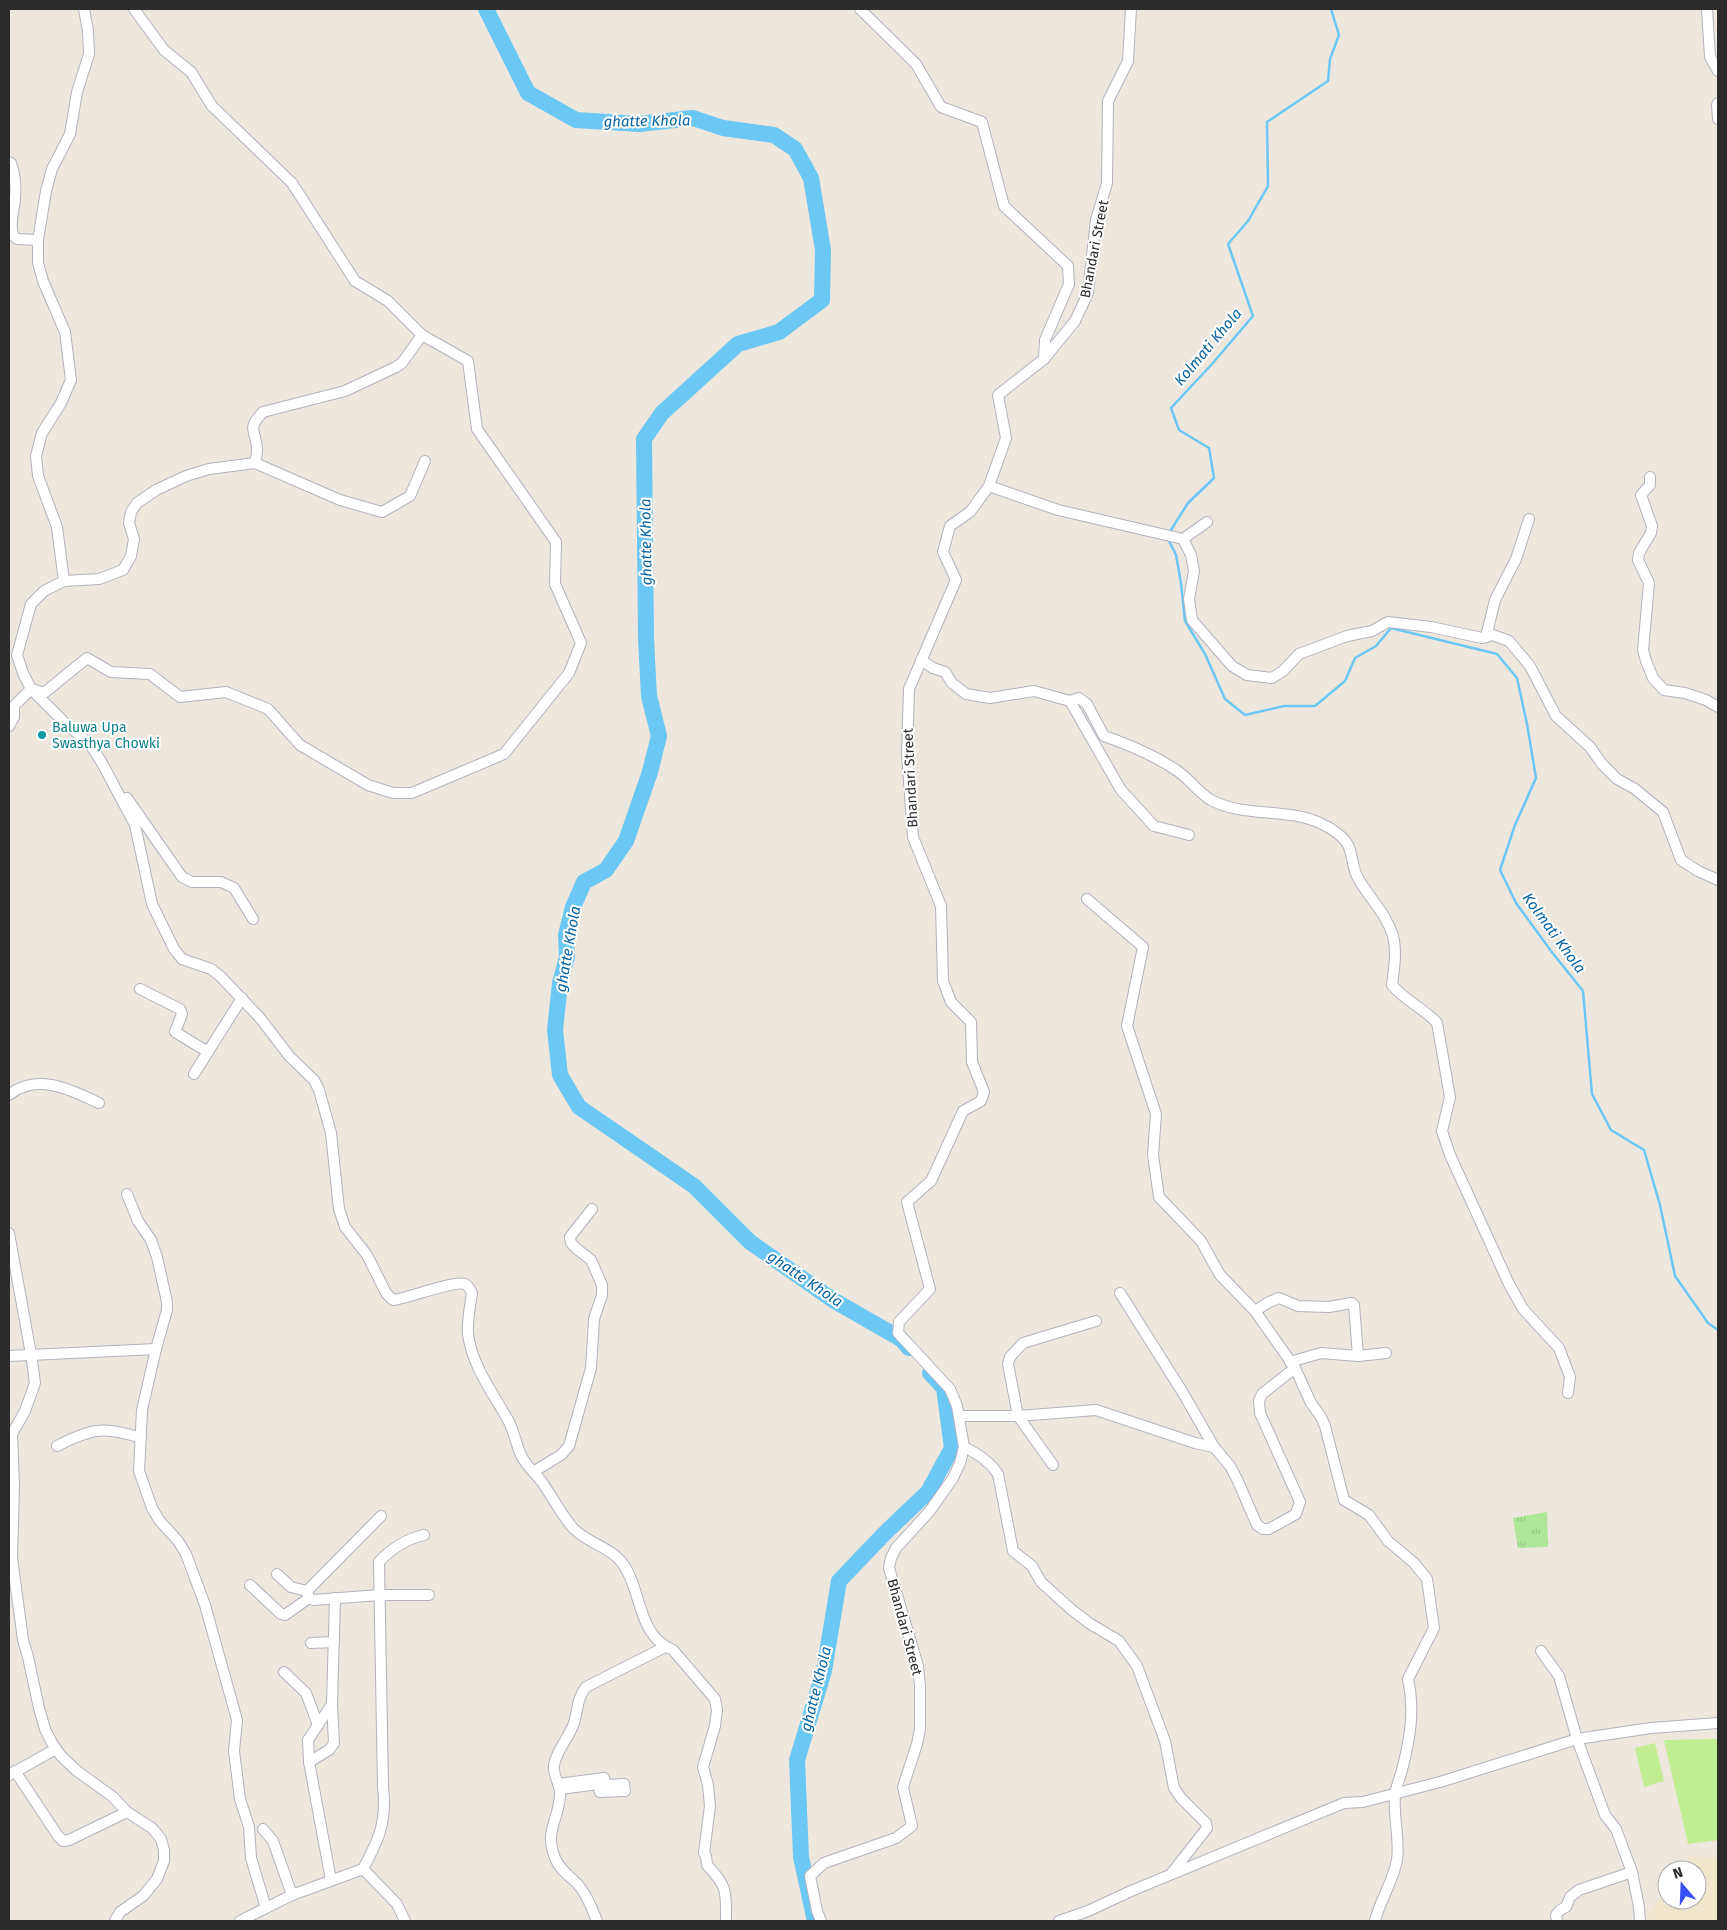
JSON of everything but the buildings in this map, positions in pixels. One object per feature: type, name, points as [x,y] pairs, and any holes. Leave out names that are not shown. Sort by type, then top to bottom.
[{"type":"street","points":[[64,581],[57,527],[38,476],[36,456],[42,433],[61,403],[71,380],[65,332],[43,281],[38,263],[38,240],[52,168],[70,134],[76,92],[89,54],[88,31],[84,9]]},
{"type":"street","points":[[31,689],[44,693],[88,658],[111,672],[150,674],[180,697],[226,692],[268,709],[300,745],[368,785],[393,793],[412,793],[504,754],[569,673],[581,643],[555,584],[556,542],[477,429],[468,361],[422,335],[388,301],[355,280],[292,182],[212,106],[191,72],[164,50],[134,9]]},
{"type":"street","points":[[860,9],[916,64],[941,107],[982,122],[1004,206],[1068,266],[1069,284],[1045,340],[1044,359]]},
{"type":"street","name":"Bhandari Street","points":[[821,1921],[817,1911],[810,1876],[824,1863],[896,1838],[912,1826],[903,1787],[920,1729],[920,1686],[918,1666],[889,1568],[896,1548],[929,1512],[953,1478],[960,1463],[964,1447],[960,1416],[950,1389],[898,1332],[899,1322],[930,1289],[907,1202],[931,1181],[963,1111],[981,1100],[984,1092],[972,1062],[971,1022],[951,1002],[943,981],[941,906],[914,837],[906,753],[909,689],[956,580],[943,552],[950,526],[970,512],[989,486],[1006,438],[998,396],[1044,359],[1075,321],[1088,293],[1096,220],[1108,183],[1108,101],[1128,61],[1131,9]]},
{"type":"street","points":[[1707,9],[1710,56],[1718,72]]},
{"type":"street","points":[[1718,103],[1718,119]]},
{"type":"street","points":[[9,162],[13,169],[16,198],[12,218],[13,235],[17,239],[38,240]]},
{"type":"street","points":[[255,463],[257,448],[252,432],[255,420],[264,412],[345,391],[396,367],[402,363],[422,335]]},
{"type":"street","points":[[425,461],[410,496],[382,512],[340,500],[255,463],[209,469],[156,490],[137,503],[131,512],[129,523],[134,539],[131,556],[123,570],[99,579],[64,581],[44,591],[31,604],[17,656],[22,673],[31,689],[66,724],[90,744],[135,825],[152,904],[174,949],[182,959],[216,972],[260,1018],[290,1057],[314,1080],[319,1090],[331,1133],[339,1209],[345,1227],[367,1256],[389,1297],[393,1300],[411,1297],[452,1283],[464,1284],[469,1287],[472,1293],[468,1335],[477,1365],[508,1420],[521,1455],[541,1480],[572,1528],[585,1539],[616,1555],[628,1575],[645,1621],[657,1639],[665,1647],[673,1650],[715,1699],[717,1717],[703,1767],[708,1785],[710,1806],[704,1853],[707,1865],[723,1882],[726,1921]]},
{"type":"street","points":[[1650,477],[1650,486],[1641,495],[1652,526],[1651,533],[1639,553],[1638,560],[1649,583],[1643,650],[1653,678],[1664,690],[1706,700],[1718,706]]},
{"type":"street","points":[[989,486],[1058,510],[1183,538],[1207,522]]},
{"type":"street","points":[[1183,538],[1191,555],[1194,571],[1189,599],[1192,620],[1232,666],[1247,675],[1272,678],[1283,671],[1299,654],[1347,636],[1372,631],[1388,622],[1431,627],[1482,638],[1487,637],[1495,600],[1516,558],[1529,519]]},
{"type":"street","points":[[1487,633],[1509,641],[1530,666],[1556,716],[1590,747],[1602,764],[1617,779],[1635,789],[1663,812],[1681,860],[1698,871],[1718,880]]},
{"type":"street","points":[[921,660],[945,672],[952,683],[966,694],[990,698],[1034,691],[1070,701],[1079,698],[1087,704],[1104,736],[1153,757],[1179,773],[1210,800],[1248,812],[1289,815],[1321,823],[1338,834],[1348,844],[1358,878],[1384,913],[1394,937],[1392,985],[1400,994],[1429,1014],[1437,1023],[1450,1097],[1442,1131],[1450,1155],[1508,1284],[1523,1309],[1559,1348],[1570,1377],[1568,1394]]},
{"type":"street","points":[[9,726],[14,718],[11,704],[31,689]]},
{"type":"street","points":[[1070,701],[1121,790],[1154,826],[1189,835]]},
{"type":"street","points":[[111,781],[124,793],[182,877],[192,882],[221,882],[234,888],[254,919]]},
{"type":"street","points":[[1087,899],[1143,947],[1127,1026],[1156,1114],[1153,1155],[1159,1197],[1201,1241],[1220,1275],[1255,1311],[1292,1365],[1325,1426],[1344,1500],[1369,1515],[1388,1541],[1414,1563],[1427,1578],[1434,1628],[1408,1679],[1411,1691],[1412,1721],[1411,1734],[1395,1794],[1397,1859],[1393,1875],[1378,1908],[1375,1921]]},
{"type":"street","points":[[140,989],[180,1010],[182,1014],[175,1032],[208,1052]]},
{"type":"street","points":[[194,1074],[242,998]]},
{"type":"street","points":[[9,1095],[28,1084],[41,1083],[74,1091],[99,1104]]},
{"type":"street","points":[[127,1194],[138,1221],[151,1240],[157,1257],[166,1294],[167,1310],[142,1410],[139,1471],[159,1520],[178,1541],[186,1554],[205,1605],[234,1704],[237,1728],[234,1751],[240,1799],[249,1827],[251,1858],[266,1908]]},
{"type":"street","points":[[533,1472],[561,1455],[569,1446],[591,1368],[594,1319],[602,1295],[602,1284],[591,1260],[571,1243],[570,1237],[592,1209]]},
{"type":"street","points":[[9,1233],[35,1383],[25,1411],[11,1434],[14,1486],[12,1558],[22,1640],[28,1657],[43,1722],[56,1749],[69,1765],[113,1797],[127,1812],[152,1828],[161,1839],[164,1861],[157,1879],[152,1887],[120,1912],[116,1921]]},
{"type":"street","points":[[1120,1294],[1183,1392],[1214,1447],[1230,1466],[1259,1528],[1269,1529],[1296,1514],[1300,1502],[1260,1413],[1259,1401],[1262,1394],[1292,1365],[1321,1353],[1358,1356],[1386,1353]]},
{"type":"street","points":[[1255,1311],[1269,1302],[1280,1298],[1298,1306],[1329,1307],[1352,1303],[1354,1305],[1358,1356]]},
{"type":"street","points":[[1053,1465],[1018,1416],[1008,1364],[1010,1357],[1023,1343],[1096,1321]]},
{"type":"street","points":[[9,1356],[156,1349]]},
{"type":"street","points":[[960,1416],[1018,1416],[1096,1410],[1195,1443],[1214,1447]]},
{"type":"street","points":[[57,1446],[80,1434],[98,1430],[116,1430],[141,1438]]},
{"type":"street","points":[[964,1447],[991,1464],[998,1474],[1013,1551],[1032,1566],[1041,1582],[1072,1610],[1119,1641],[1137,1666],[1165,1741],[1174,1788],[1181,1798],[1206,1823],[1207,1828],[1169,1876]]},
{"type":"street","points":[[250,1585],[281,1614],[285,1615],[308,1594],[381,1516]]},
{"type":"street","points":[[240,1921],[292,1895],[363,1869],[382,1828],[385,1813],[379,1562],[410,1538],[424,1535]]},
{"type":"street","points":[[277,1574],[291,1587],[308,1594],[313,1600],[429,1595]]},
{"type":"street","points":[[308,1762],[329,1750],[334,1743],[332,1704],[335,1598]]},
{"type":"street","points":[[311,1643],[334,1642]]},
{"type":"street","points":[[597,1921],[586,1895],[579,1885],[563,1871],[556,1860],[549,1838],[560,1795],[553,1767],[573,1724],[580,1694],[586,1687],[665,1647]]},
{"type":"street","points":[[1541,1650],[1559,1676],[1577,1739],[1605,1815],[1616,1829],[1632,1872],[1640,1921]]},
{"type":"street","points":[[284,1672],[306,1693],[318,1725]]},
{"type":"street","points":[[332,1704],[307,1744],[308,1762],[332,1880]]},
{"type":"street","points":[[1059,1921],[1334,1807],[1440,1782],[1577,1739],[1651,1728],[1718,1722]]},
{"type":"street","points":[[56,1749],[12,1773],[58,1836],[64,1841],[69,1840],[127,1812]]},
{"type":"street","points":[[604,1778],[605,1785],[624,1784],[625,1791],[600,1792],[598,1784],[559,1786],[604,1778]]},
{"type":"street","points":[[263,1829],[273,1841],[292,1895]]},
{"type":"street","points":[[363,1869],[397,1904],[405,1921]]},
{"type":"street","points":[[1557,1921],[1556,1916],[1560,1910],[1566,1907],[1570,1897],[1579,1890],[1632,1872]]},
{"type":"street","points":[[256,1913],[264,1921]]},
{"type":"shaded area","points":[[1690,1856],[1718,1858],[1718,1921],[1648,1921],[1647,1916],[1657,1902],[1657,1910],[1707,1910],[1707,1860],[1687,1860]]},
{"type":"green space","points":[[1547,1512],[1548,1547],[1518,1548],[1513,1518]]},
{"type":"green space","points":[[1718,1739],[1718,1840],[1688,1844],[1664,1740]]},
{"type":"green space","points":[[1655,1743],[1664,1781],[1644,1787],[1635,1748]]},
{"type":"waterway","name":"ghatte Khola","points":[[486,9],[528,93],[576,120],[639,124],[693,118],[723,128],[774,135],[795,149],[811,178],[823,250],[822,300],[779,332],[738,344],[662,413],[644,439],[646,639],[649,696],[659,736],[650,772],[626,841],[606,870],[584,882],[573,907],[566,935],[567,957],[560,983],[555,1030],[560,1075],[579,1107],[694,1186],[750,1242],[833,1300],[901,1339],[909,1348]]},
{"type":"waterway","name":"Kolmati Khola","points":[[1173,533],[1171,530],[1188,503],[1214,478],[1209,448],[1179,430],[1171,408],[1253,316],[1228,244],[1248,221],[1268,186],[1267,122],[1328,81],[1330,59],[1339,35],[1331,9]]},
{"type":"waterway","name":"Kolmati Khola","points":[[1168,539],[1176,555],[1185,621],[1205,654],[1225,699],[1245,715],[1284,706],[1315,706],[1345,681],[1355,658],[1376,646],[1391,628],[1497,654],[1517,678],[1536,778],[1515,825],[1500,870],[1516,903],[1583,991],[1592,1094],[1611,1130],[1644,1150],[1660,1205],[1675,1276],[1708,1323],[1718,1330]]},
{"type":"waterway","name":"ghatte Khola","points":[[815,1921],[801,1857],[797,1760],[824,1671],[839,1581],[928,1492],[952,1448],[944,1388],[930,1373]]},
{"type":"place","name":"Baluwa Upa Swasthya Chowki","points":[[42,735]]}]
